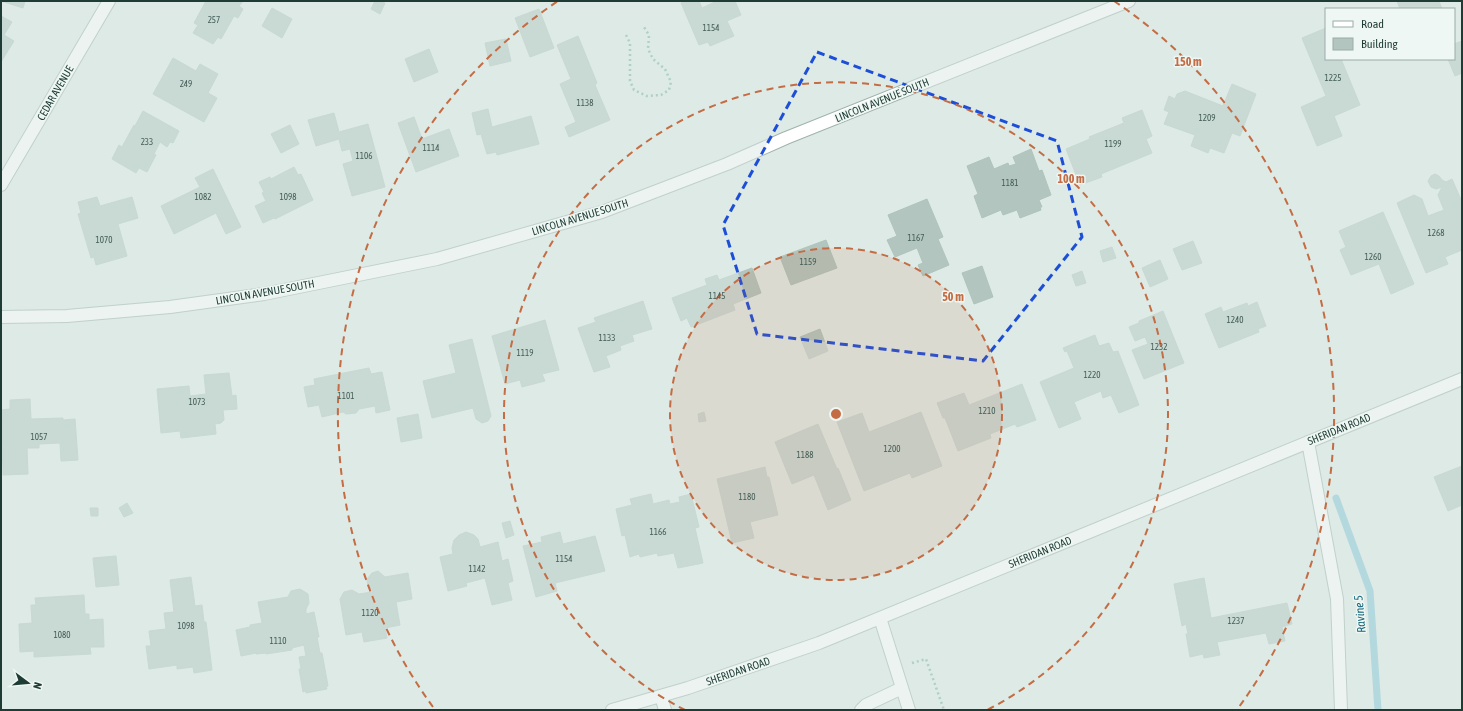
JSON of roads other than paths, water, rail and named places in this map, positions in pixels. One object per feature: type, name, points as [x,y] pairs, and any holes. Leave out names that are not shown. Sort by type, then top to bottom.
[{"type":"street","name":"CEDAR AVENUE","points":[[1,185],[109,1]]},
{"type":"street","name":"LINCOLN AVENUE SOUTH","points":[[1,317],[67,316],[170,307],[264,294],[444,257],[602,212],[727,164],[1129,1]]},
{"type":"street","name":"SHERIDAN ROAD","points":[[612,710],[688,688],[818,643],[1462,379]]},
{"type":"street","points":[[1308,442],[1336,599],[1341,710]]},
{"type":"street","points":[[880,618],[909,710]]},
{"type":"street","points":[[861,710],[866,705],[902,688]]},
{"type":"street","points":[[661,696],[665,710]]},
{"type":"waterway","name":"Ravine 5","points":[[1336,498],[1370,591],[1378,710]]}]
